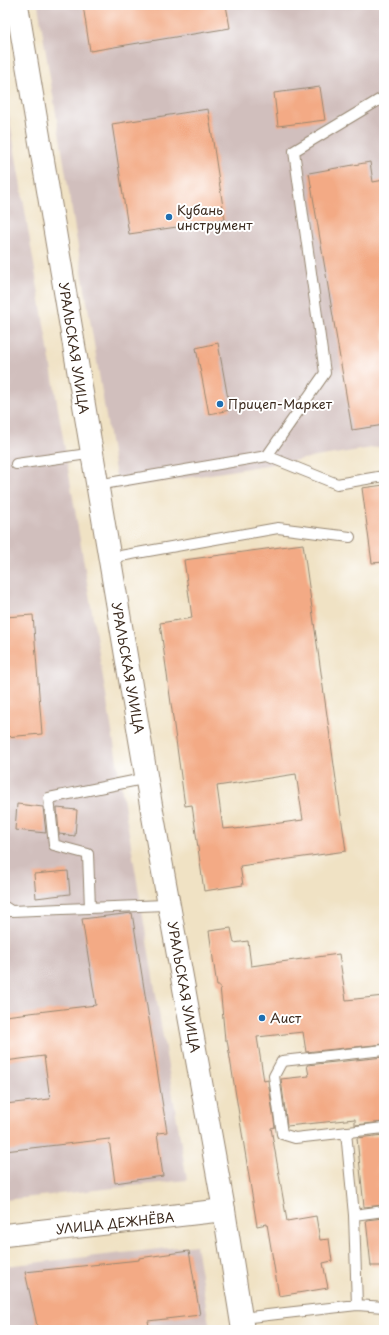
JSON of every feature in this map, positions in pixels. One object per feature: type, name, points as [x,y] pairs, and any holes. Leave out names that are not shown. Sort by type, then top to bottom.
[{"type":"main road","name":"УРАЛЬСКАЯ УЛИЦА","points":[[12,5],[88,454],[109,558],[240,1326]]},
{"type":"main road","name":"УРАЛЬСКАЯ УЛИЦА","points":[[17,5],[143,779],[220,1211]]},
{"type":"main road","name":"УЛИЦА ДЕЖНЁВА","points":[[5,1235],[220,1211]]},
{"type":"lane","points":[[267,456],[325,373],[294,152],[384,97]]},
{"type":"lane","points":[[16,464],[88,454]]},
{"type":"lane","points":[[95,485],[267,456],[337,484],[384,476]]},
{"type":"lane","points":[[109,558],[278,528],[350,538]]},
{"type":"lane","points":[[90,908],[88,854],[54,845],[49,798],[143,779]]},
{"type":"lane","points":[[5,907],[11,911],[165,905]]},
{"type":"lane","points":[[384,1050],[282,1061],[274,1076],[282,1134],[296,1138],[384,1128]]},
{"type":"lane","points":[[346,1132],[354,1215],[357,1306]]},
{"type":"lane","points":[[354,1215],[384,1211]]},
{"type":"lane","points":[[240,1326],[357,1306],[384,1307]]},
{"type":"shaded area","points":[[38,5],[384,5],[384,446],[118,489]]},
{"type":"shaded area","points":[[5,91],[187,1180],[5,1200]]},
{"type":"shaded area","points":[[196,1245],[210,1330],[5,1330],[5,1266]]},
{"type":"building","points":[[83,5],[226,5],[230,28],[90,51]]},
{"type":"building","points":[[320,87],[325,120],[278,126],[274,93]]},
{"type":"building","points":[[208,109],[225,220],[129,234],[112,124]]},
{"type":"building","points":[[370,162],[373,182],[384,180],[384,425],[352,430],[309,173]]},
{"type":"building","points":[[218,343],[230,410],[209,414],[196,348]]},
{"type":"building","points":[[384,485],[384,562],[372,563],[362,488]]},
{"type":"building","points":[[303,544],[346,851],[240,866],[243,885],[204,891],[192,805],[185,806],[160,623],[192,618],[184,560]],"holes":[[[296,774],[303,820],[235,829],[223,829],[217,786]]]},
{"type":"building","points":[[33,615],[42,734],[5,737],[5,617]]},
{"type":"building","points":[[17,804],[43,807],[46,833],[15,830]]},
{"type":"building","points":[[57,808],[77,810],[75,836],[59,834]]},
{"type":"building","points":[[68,871],[70,894],[36,898],[34,874]]},
{"type":"building","points":[[132,913],[167,1132],[157,1133],[163,1176],[115,1183],[109,1139],[5,1151],[5,1104],[50,1099],[44,1056],[5,1061],[5,1016],[96,1005],[82,919]]},
{"type":"building","points":[[231,928],[234,943],[248,941],[251,966],[339,954],[346,1000],[384,996],[384,1044],[306,1052],[303,1032],[257,1037],[264,1081],[268,1080],[275,1127],[271,1128],[287,1221],[316,1216],[320,1240],[329,1239],[332,1261],[323,1263],[328,1288],[279,1296],[267,1224],[257,1226],[227,1040],[225,1040],[220,986],[217,986],[209,931]]},
{"type":"building","points":[[384,1057],[384,1122],[355,1125],[355,1119],[287,1126],[281,1079],[309,1076],[307,1065]]},
{"type":"building","points":[[384,1135],[384,1205],[364,1207],[357,1138]]},
{"type":"building","points":[[384,1218],[384,1266],[371,1266],[366,1220]]},
{"type":"building","points":[[189,1251],[200,1315],[148,1321],[150,1330],[38,1330],[25,1272],[139,1260],[139,1258]]},
{"type":"place","name":"Кубань инструмент","points":[[169,217]]},
{"type":"place","name":"Прицеп-Маркет","points":[[220,404]]},
{"type":"place","name":"Аист","points":[[262,1018]]}]
